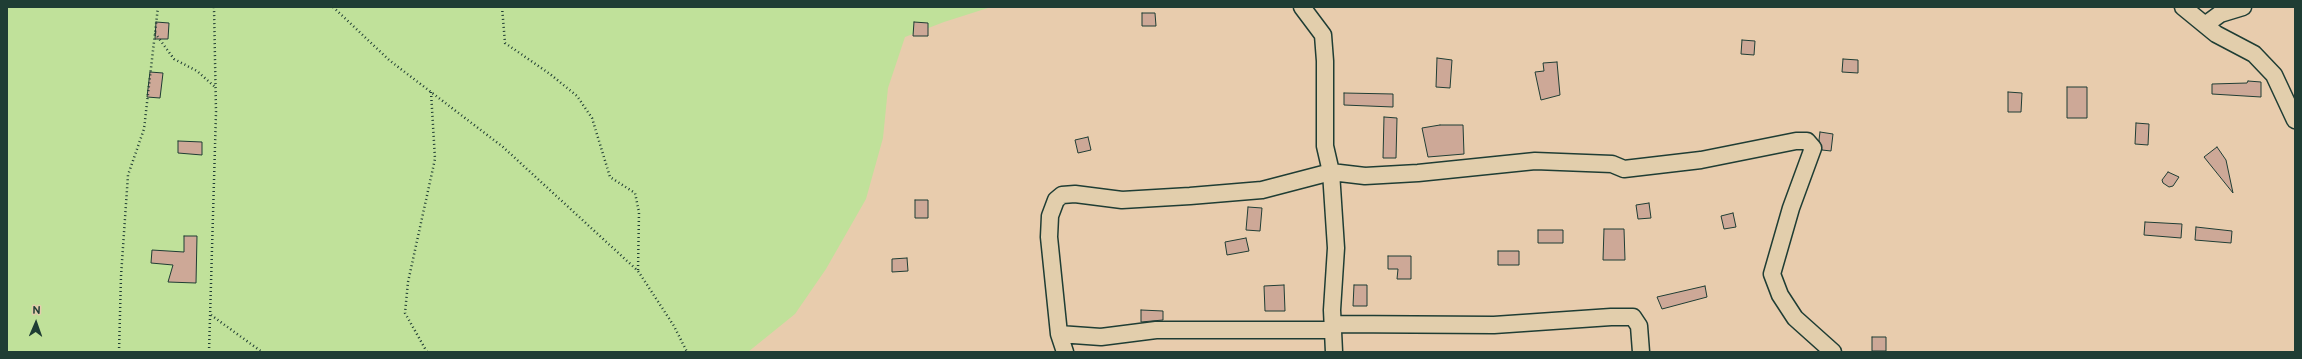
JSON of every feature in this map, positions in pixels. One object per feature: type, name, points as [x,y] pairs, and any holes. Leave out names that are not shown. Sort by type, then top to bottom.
[{"type":"street","points":[[1302,7],[1323,35],[1325,61],[1325,146],[1331,172],[1336,248],[1333,327],[1334,352]]},
{"type":"street","points":[[2183,7],[2216,34],[2254,54],[2274,75],[2295,120]]},
{"type":"street","points":[[2205,25],[2220,14],[2244,7]]},
{"type":"street","points":[[1065,352],[1060,334],[1049,237],[1050,216],[1056,200],[1062,196],[1075,194],[1122,200],[1262,190],[1331,172],[1365,176],[1418,173],[1535,161],[1612,164],[1624,169],[1701,160],[1796,141],[1807,141],[1813,148],[1790,208],[1772,274],[1780,295],[1795,318],[1833,352]]},
{"type":"street","points":[[1060,334],[1101,337],[1156,330],[1494,325],[1611,317],[1633,317],[1639,326],[1641,352]]},
{"type":"path","points":[[119,352],[128,175],[144,129],[158,7]]},
{"type":"path","points":[[209,352],[215,87],[214,7]]},
{"type":"path","points":[[333,7],[346,22],[389,60],[504,147],[638,271],[674,326],[687,352]]},
{"type":"path","points":[[502,7],[505,43],[550,74],[577,96],[592,118],[610,177],[635,193],[639,212],[638,271]]},
{"type":"path","points":[[155,32],[174,59],[197,71],[215,87]]},
{"type":"path","points":[[427,352],[405,313],[408,282],[435,159],[431,92]]},
{"type":"path","points":[[210,315],[262,352]]},
{"type":"green space","points":[[7,7],[991,7],[944,22],[905,37],[888,88],[883,138],[866,199],[826,269],[795,314],[748,352],[7,352]]},
{"type":"building","points":[[1142,13],[1155,13],[1156,26],[1142,26]]},
{"type":"building","points":[[156,22],[169,23],[168,39],[155,39]]},
{"type":"building","points":[[914,22],[928,23],[928,36],[913,36]]},
{"type":"building","points":[[1742,40],[1755,41],[1754,55],[1741,54]]},
{"type":"building","points":[[1437,58],[1452,60],[1450,88],[1436,87]]},
{"type":"building","points":[[1843,59],[1858,60],[1858,73],[1842,72]]},
{"type":"building","points":[[1557,62],[1560,95],[1541,100],[1535,72],[1544,71],[1543,63]]},
{"type":"building","points":[[150,72],[163,73],[160,98],[147,97]]},
{"type":"building","points":[[2248,81],[2261,82],[2261,97],[2212,94],[2212,84],[2247,83]]},
{"type":"building","points":[[2067,87],[2087,87],[2087,118],[2067,118]]},
{"type":"building","points":[[2008,92],[2022,93],[2021,112],[2008,112]]},
{"type":"building","points":[[1344,93],[1393,94],[1393,107],[1344,105]]},
{"type":"building","points":[[1384,117],[1397,118],[1396,158],[1383,158]]},
{"type":"building","points":[[2136,123],[2149,124],[2148,145],[2135,144]]},
{"type":"building","points":[[1440,125],[1463,125],[1464,154],[1428,157],[1422,128]]},
{"type":"building","points":[[1820,132],[1833,134],[1831,151],[1822,150],[1819,140]]},
{"type":"building","points":[[1088,137],[1091,150],[1078,153],[1075,140]]},
{"type":"building","points":[[178,141],[202,142],[202,155],[178,153]]},
{"type":"building","points":[[2217,147],[2226,160],[2233,193],[2204,157]]},
{"type":"building","points":[[2168,172],[2179,177],[2173,186],[2169,187],[2163,183],[2162,180]]},
{"type":"building","points":[[915,200],[928,200],[928,218],[915,218]]},
{"type":"building","points":[[1649,203],[1651,218],[1638,219],[1636,205]]},
{"type":"building","points":[[1248,207],[1262,208],[1260,231],[1246,230]]},
{"type":"building","points":[[1733,213],[1736,227],[1724,229],[1721,216]]},
{"type":"building","points":[[2145,222],[2182,224],[2181,238],[2144,235]]},
{"type":"building","points":[[2196,227],[2232,231],[2231,243],[2195,240]]},
{"type":"building","points":[[1604,229],[1624,229],[1625,260],[1603,260]]},
{"type":"building","points":[[1538,230],[1563,230],[1563,243],[1538,243]]},
{"type":"building","points":[[184,236],[197,236],[196,283],[168,282],[173,265],[151,263],[152,250],[184,252]]},
{"type":"building","points":[[1246,238],[1249,251],[1227,255],[1225,242]]},
{"type":"building","points":[[1498,251],[1519,251],[1519,265],[1498,265]]},
{"type":"building","points":[[1388,256],[1411,256],[1411,279],[1397,279],[1398,269],[1388,269]]},
{"type":"building","points":[[907,258],[908,271],[892,272],[892,259]]},
{"type":"building","points":[[1284,285],[1285,311],[1265,311],[1264,286]]},
{"type":"building","points":[[1354,285],[1367,285],[1367,306],[1353,306]]},
{"type":"building","points":[[1705,286],[1707,297],[1662,309],[1657,297]]},
{"type":"building","points":[[1141,310],[1163,311],[1163,320],[1141,322]]},
{"type":"building","points":[[1872,337],[1886,337],[1886,351],[1872,351]]}]
